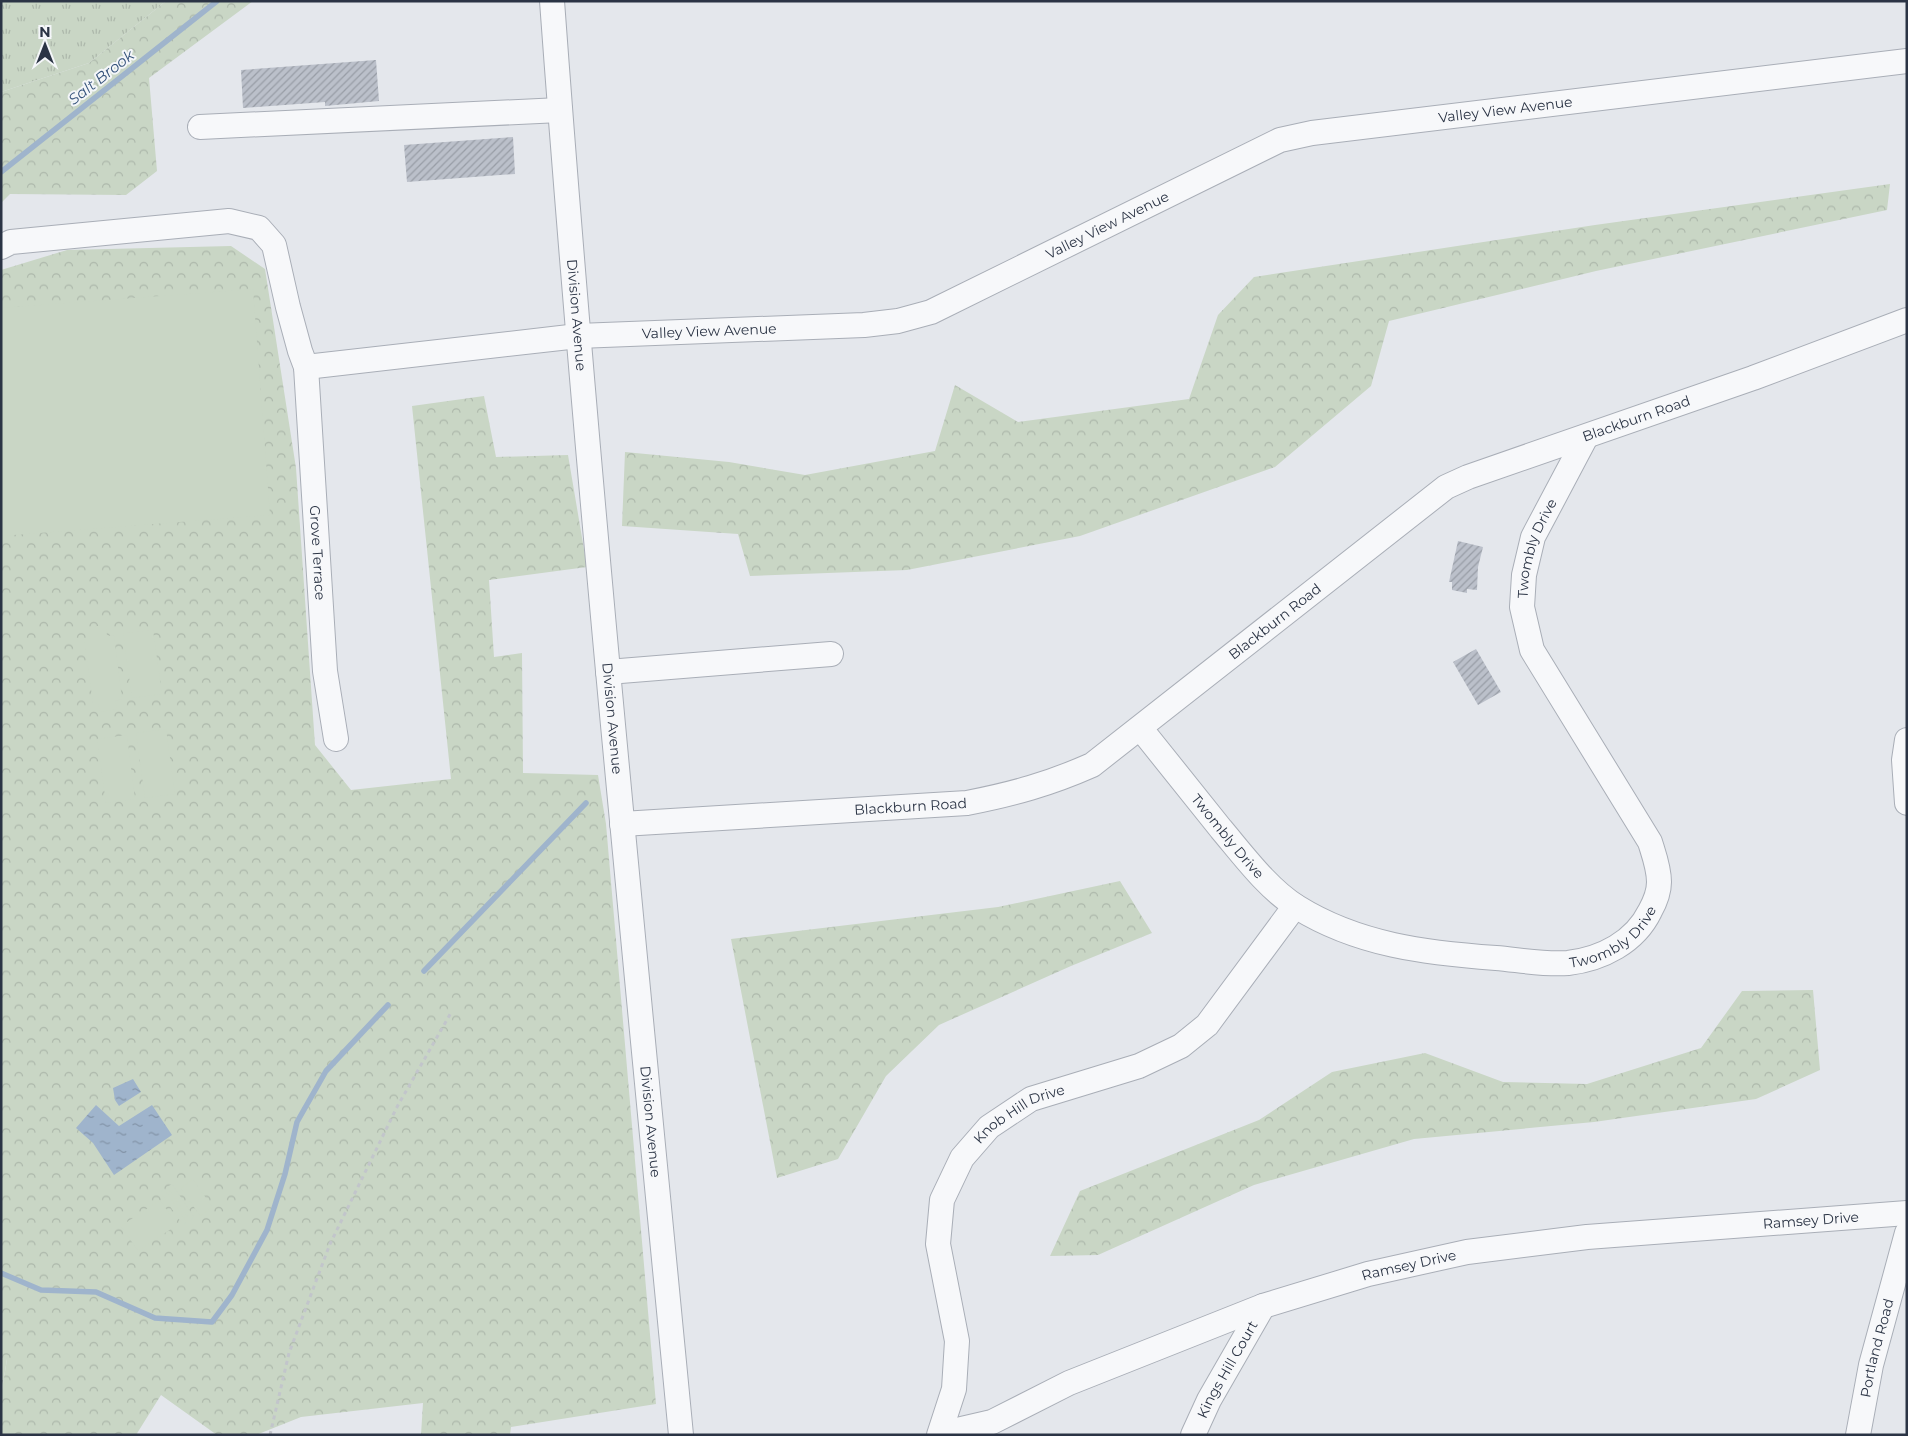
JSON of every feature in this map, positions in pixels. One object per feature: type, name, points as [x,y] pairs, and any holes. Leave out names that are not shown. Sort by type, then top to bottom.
[{"type":"street","name":"Division Avenue","points":[[552,1],[578,336],[608,672],[681,1435]]},
{"type":"street","name":"Valley View Avenue","points":[[306,367],[578,336],[864,325],[898,321],[931,312],[1280,140],[1312,133],[1907,61]]},
{"type":"street","points":[[200,127],[560,110]]},
{"type":"street","name":"Grove Terrace","points":[[1,247],[12,242],[229,221],[259,228],[274,245],[288,307],[306,367],[326,671],[336,739]]},
{"type":"street","name":"Blackburn Road","points":[[622,824],[967,803],[1013,794],[1055,782],[1092,766],[1446,487],[1468,477],[1754,378],[1907,320]]},
{"type":"street","name":"Twombly Drive","points":[[1141,728],[1257,873],[1295,906],[1329,926],[1362,938],[1437,954],[1566,963],[1584,960],[1619,946],[1634,934],[1646,919],[1655,902],[1659,883],[1656,862],[1650,842],[1532,650],[1522,607],[1524,575],[1533,537],[1586,437]]},
{"type":"street","points":[[608,672],[830,654]]},
{"type":"street","points":[[1907,740],[1904,760],[1907,803]]},
{"type":"street","name":"Knob Hill Drive","points":[[940,1434],[954,1389],[956,1341],[938,1244],[942,1200],[962,1158],[989,1127],[1031,1099],[1139,1066],[1181,1046],[1207,1025],[1295,906]]},
{"type":"street","name":"Ramsey Drive","points":[[940,1434],[992,1422],[1068,1383],[1263,1306],[1368,1274],[1467,1252],[1587,1237],[1907,1213]]},
{"type":"street","name":"Portland Road","points":[[1858,1435],[1871,1365],[1907,1233]]},
{"type":"street","name":"Kings Hill Court","points":[[1193,1435],[1209,1400],[1263,1306]]},
{"type":"path","points":[[270,1435],[289,1353],[330,1244],[397,1107],[452,1011]]},
{"type":"green space","points":[[1,1],[166,1],[89,63],[1,92]]},
{"type":"green space","points":[[166,1],[253,1],[149,78],[157,171],[126,195],[10,194],[1,203],[1,92],[89,63]]},
{"type":"green space","points":[[1890,184],[1887,210],[1596,271],[1389,321],[1371,386],[1275,467],[1080,536],[907,570],[750,576],[738,534],[622,526],[625,452],[729,462],[805,475],[935,451],[955,385],[1018,422],[1189,399],[1218,315],[1254,277],[1595,225]]},
{"type":"green space","points":[[231,246],[265,269],[296,468],[315,745],[351,790],[451,779],[412,406],[484,396],[496,457],[568,455],[587,567],[489,580],[494,657],[522,653],[523,773],[598,775],[606,824],[656,1404],[511,1427],[510,1435],[421,1435],[423,1403],[301,1417],[256,1435],[217,1435],[161,1395],[136,1435],[1,1435],[1,1396],[7,1359],[1,1359],[1,270],[67,250]]},
{"type":"green space","points":[[253,289],[270,515],[1,536],[1,308]]},
{"type":"green space","points":[[106,625],[107,636],[114,635],[122,699],[115,701],[117,709],[100,712],[98,703],[93,703],[84,639],[90,638],[89,627]]},
{"type":"green space","points":[[153,630],[162,694],[132,698],[123,633]]},
{"type":"green space","points":[[166,729],[175,794],[145,798],[136,733]]},
{"type":"green space","points":[[127,735],[135,799],[106,803],[97,739]]},
{"type":"green space","points":[[1120,881],[1152,933],[1071,966],[939,1025],[886,1076],[838,1159],[777,1178],[731,939],[998,907]]},
{"type":"green space","points":[[1813,990],[1820,1070],[1756,1099],[1594,1122],[1414,1139],[1254,1185],[1098,1255],[1050,1256],[1080,1191],[1259,1120],[1332,1072],[1425,1053],[1503,1082],[1587,1084],[1701,1048],[1742,991]]},
{"type":"green space","points":[[193,1179],[212,1207],[200,1216],[181,1188]]},
{"type":"green space","points":[[172,1184],[194,1217],[190,1220],[167,1187]]},
{"type":"green space","points":[[164,1189],[187,1222],[183,1225],[160,1192]]},
{"type":"green space","points":[[160,1200],[177,1225],[138,1251],[121,1226]]},
{"type":"green space","points":[[1,1359],[7,1359],[1,1396]]},
{"type":"water","points":[[133,1079],[141,1092],[119,1106],[115,1100],[113,1088]]},
{"type":"water","points":[[96,1105],[119,1126],[152,1105],[172,1135],[114,1175],[93,1143],[76,1128]]},
{"type":"building","points":[[376,60],[379,101],[325,106],[325,102],[243,108],[241,70]]},
{"type":"building","points":[[513,137],[515,174],[407,182],[404,145]]},
{"type":"building","points":[[1458,541],[1483,547],[1478,567],[1477,590],[1467,589],[1467,593],[1452,590],[1452,582],[1449,582]]},
{"type":"building","points":[[1476,649],[1501,692],[1478,705],[1453,662]]},
{"type":"waterway","name":"Salt Brook","points":[[1,172],[217,1]]},
{"type":"waterway","points":[[424,971],[586,803]]},
{"type":"waterway","points":[[1,1273],[41,1290],[96,1292],[155,1318],[212,1322],[232,1295],[267,1230],[285,1174],[297,1122],[326,1071],[388,1005]]}]
